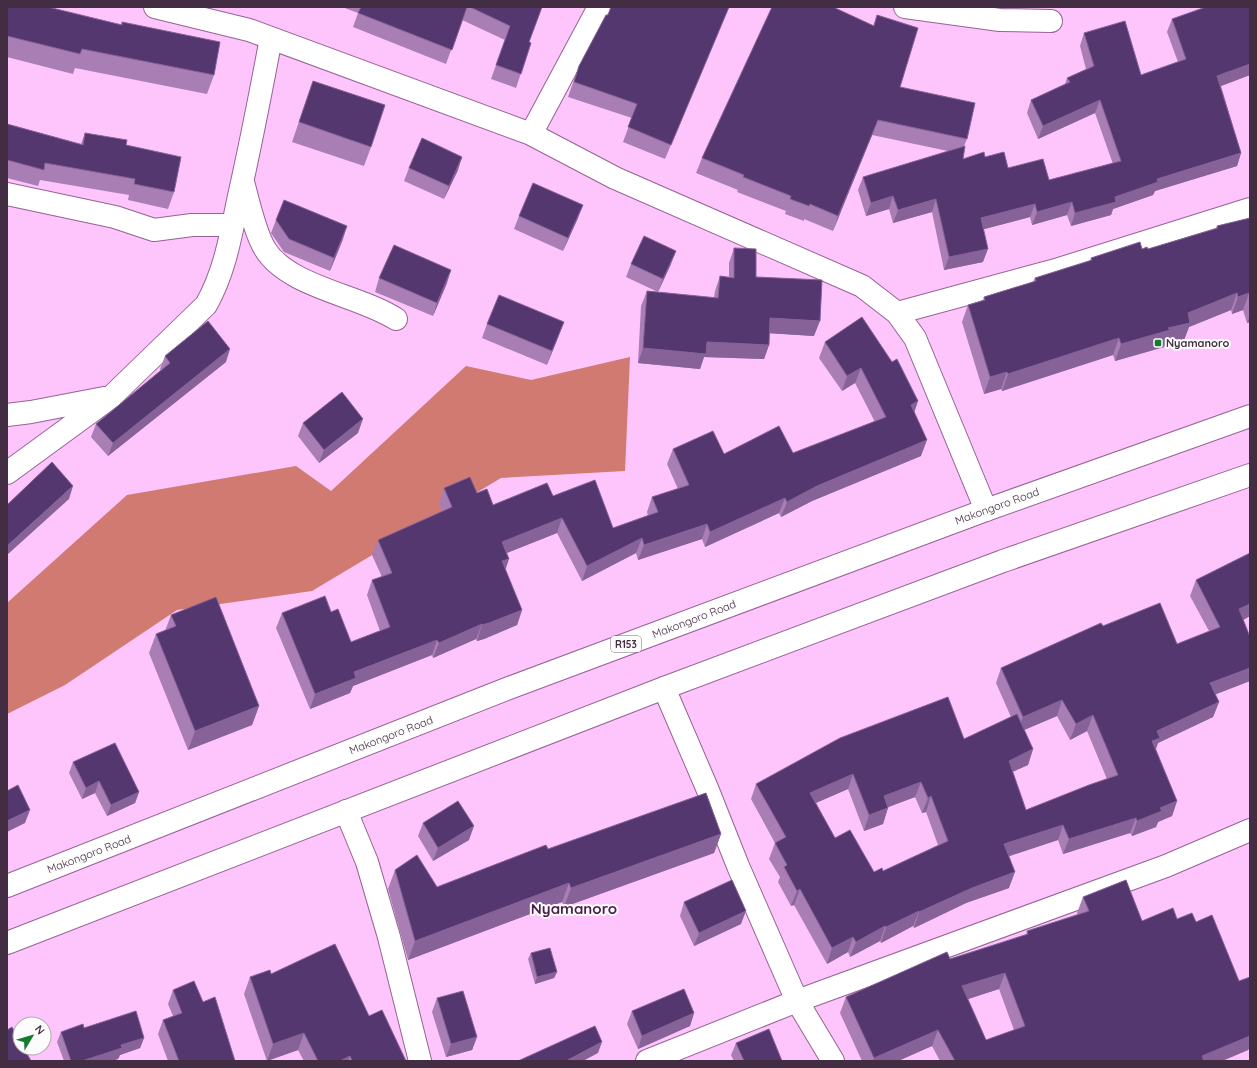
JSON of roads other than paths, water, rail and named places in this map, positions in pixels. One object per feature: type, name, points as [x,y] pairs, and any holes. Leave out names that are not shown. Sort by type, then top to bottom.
[{"type":"street","points":[[155,7],[249,30],[531,134],[615,178],[862,286],[897,313],[915,338],[986,510]]},
{"type":"street","points":[[531,134],[599,7]]},
{"type":"street","points":[[905,7],[1000,20],[1052,21]]},
{"type":"street","points":[[7,473],[111,397],[206,305],[215,289],[226,259],[256,122],[271,38]]},
{"type":"street","points":[[242,181],[265,249],[275,261],[295,275],[318,286],[381,309],[396,319]]},
{"type":"street","points":[[7,194],[115,218],[154,230],[192,225],[233,225]]},
{"type":"street","points":[[897,313],[1059,269],[1250,208]]},
{"type":"street","points":[[7,415],[111,397]]},
{"type":"street","name":"Makongoro Road","points":[[7,886],[509,688],[986,510],[1250,416]]},
{"type":"street","points":[[7,943],[664,688],[1003,561],[1250,475]]},
{"type":"street","points":[[664,688],[707,788],[738,866],[797,1001],[833,1061]]},
{"type":"street","points":[[346,811],[367,862],[389,937],[420,1061]]},
{"type":"street","points":[[647,1061],[797,1001],[1166,866],[1250,830]]},
{"type":"place","name":"Nyamanoro","points":[[1158,343]]},
{"type":"district","name":"Nyamanoro","points":[[574,908]]}]
